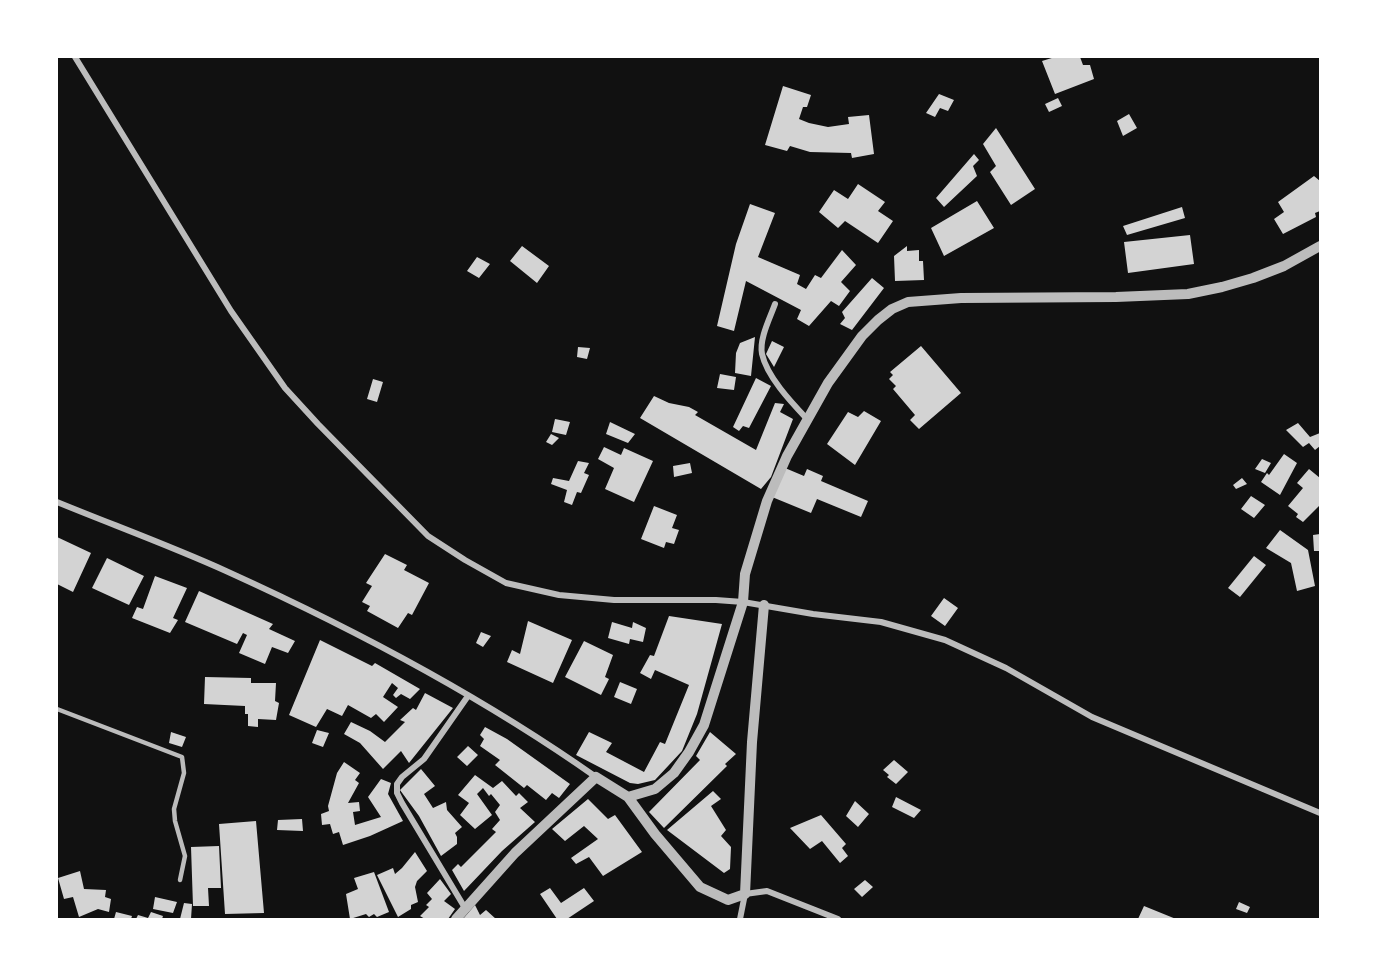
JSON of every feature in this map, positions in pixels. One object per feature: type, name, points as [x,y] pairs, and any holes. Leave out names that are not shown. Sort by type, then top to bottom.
[{"type":"street","points":[[75,57],[231,311],[285,388],[428,536],[506,583],[559,595],[614,600],[743,602],[813,614],[881,622],[945,640],[1006,668],[1092,717],[1320,813]]},
{"type":"street","points":[[628,797],[655,789],[674,773],[704,725],[743,602],[745,574],[767,501],[787,456],[828,383],[862,336],[892,309],[908,302],[975,297],[1116,297],[1188,294],[1222,288],[1252,278],[1284,266],[1320,246]]},
{"type":"street","points":[[774,304],[763,339],[762,354],[784,394],[807,420]]},
{"type":"street","points":[[57,502],[224,570],[323,617],[538,736],[628,797],[655,834],[700,887],[728,900],[745,894],[767,891],[838,919]]},
{"type":"street","points":[[740,919],[745,894],[752,742],[764,605]]},
{"type":"street","points":[[465,908],[397,793],[397,784],[424,759],[468,696]]},
{"type":"street","points":[[456,919],[515,853],[596,777]]},
{"type":"lane","points":[[57,709],[182,757],[184,773],[174,809],[185,856],[180,880]]},
{"type":"building","points":[[1055,57],[1080,57],[1083,65],[1090,65],[1094,79],[1055,94],[1042,61]]},
{"type":"building","points":[[783,86],[811,95],[799,119],[809,123],[828,127],[849,124],[848,117],[869,115],[874,154],[852,158],[851,153],[810,152],[790,146],[787,151],[765,145]]},
{"type":"building","points":[[939,94],[954,100],[948,111],[940,108],[935,117],[926,113]]},
{"type":"building","points":[[1058,98],[1062,106],[1049,112],[1045,104]]},
{"type":"building","points":[[1129,114],[1137,128],[1123,136],[1117,121]]},
{"type":"building","points":[[996,128],[1035,189],[1011,205],[990,172],[996,166],[983,144]]},
{"type":"building","points":[[974,154],[979,160],[973,166],[977,176],[944,207],[936,198]]},
{"type":"building","points":[[1314,176],[1320,181],[1320,211],[1315,213],[1316,217],[1283,234],[1274,219],[1284,212],[1278,202]]},
{"type":"building","points":[[858,184],[885,202],[878,211],[893,221],[878,243],[845,221],[838,228],[819,212],[834,190],[848,199]]},
{"type":"building","points":[[977,201],[994,228],[944,256],[931,228]]},
{"type":"building","points":[[750,204],[775,213],[758,257],[800,275],[797,284],[806,289],[815,275],[821,278],[842,250],[856,265],[841,282],[850,291],[839,306],[831,301],[809,326],[797,319],[801,310],[746,281],[734,331],[717,326],[736,244]]},
{"type":"building","points":[[1182,207],[1185,218],[1127,235],[1123,226]]},
{"type":"building","points":[[1190,235],[1194,264],[1128,273],[1124,242]]},
{"type":"building","points":[[522,246],[549,266],[537,283],[510,261]]},
{"type":"building","points":[[907,246],[907,251],[919,250],[919,261],[923,261],[924,280],[895,281],[894,256]]},
{"type":"building","points":[[477,257],[490,264],[479,278],[467,271]]},
{"type":"building","points":[[872,278],[884,288],[852,330],[840,324],[845,318],[842,312]]},
{"type":"building","points":[[755,337],[751,376],[735,373],[736,353],[740,343]]},
{"type":"building","points":[[772,341],[784,347],[774,367],[766,354]]},
{"type":"building","points":[[921,346],[961,393],[919,429],[910,420],[915,415],[893,389],[896,386],[889,379],[893,375],[890,372]]},
{"type":"building","points":[[578,347],[590,348],[587,359],[577,357]]},
{"type":"building","points":[[720,374],[736,377],[734,390],[717,388]]},
{"type":"building","points":[[756,378],[771,386],[749,428],[743,426],[739,431],[733,427]]},
{"type":"building","points":[[373,379],[383,382],[377,402],[367,399]]},
{"type":"building","points":[[654,396],[669,403],[689,407],[698,412],[695,415],[756,450],[775,403],[784,404],[780,412],[793,419],[771,477],[761,489],[640,418]]},
{"type":"building","points":[[864,411],[881,421],[855,465],[827,444],[848,412],[858,417]]},
{"type":"building","points":[[555,419],[570,422],[566,435],[552,432]]},
{"type":"building","points":[[610,422],[635,434],[628,443],[606,434]]},
{"type":"building","points":[[1298,423],[1310,437],[1320,433],[1320,446],[1315,450],[1309,443],[1303,447],[1286,430]]},
{"type":"building","points":[[551,434],[559,438],[552,445],[546,442]]},
{"type":"building","points":[[604,447],[621,455],[624,448],[653,461],[634,502],[605,489],[614,468],[598,459]]},
{"type":"building","points":[[1284,454],[1297,463],[1280,495],[1261,482]]},
{"type":"building","points":[[1262,459],[1271,463],[1265,473],[1255,469]]},
{"type":"building","points":[[578,461],[589,463],[584,473],[589,475],[581,493],[577,492],[572,505],[564,502],[567,490],[551,484],[553,478],[569,481]]},
{"type":"building","points":[[690,463],[692,473],[674,477],[673,466]]},
{"type":"building","points":[[785,468],[804,476],[807,469],[823,476],[821,481],[868,501],[861,517],[817,499],[811,513],[772,497]]},
{"type":"building","points":[[1309,469],[1320,478],[1320,505],[1303,522],[1296,517],[1298,514],[1288,506],[1303,488],[1297,483]]},
{"type":"building","points":[[1242,478],[1247,484],[1236,489],[1233,485]]},
{"type":"building","points":[[1251,496],[1265,505],[1254,518],[1241,509]]},
{"type":"building","points":[[654,506],[677,515],[672,528],[679,530],[674,544],[666,542],[664,548],[641,539]]},
{"type":"building","points":[[1280,530],[1308,550],[1315,586],[1297,591],[1291,563],[1266,548]]},
{"type":"building","points":[[1320,534],[1320,551],[1314,551],[1313,535]]},
{"type":"building","points":[[57,537],[91,553],[73,592],[57,584]]},
{"type":"building","points":[[385,554],[407,565],[404,570],[429,583],[412,615],[408,613],[398,628],[367,611],[370,606],[362,602],[372,586],[366,583]]},
{"type":"building","points":[[1254,556],[1266,565],[1240,597],[1228,588]]},
{"type":"building","points":[[107,558],[144,576],[129,605],[92,588]]},
{"type":"building","points":[[155,576],[187,588],[173,618],[178,620],[170,633],[132,618],[137,607],[143,609]]},
{"type":"building","points":[[199,591],[273,624],[269,629],[295,641],[288,653],[272,647],[265,664],[239,653],[247,635],[243,633],[237,644],[185,622]]},
{"type":"building","points":[[944,598],[958,608],[945,626],[931,616]]},
{"type":"building","points":[[669,616],[722,624],[697,714],[682,751],[655,780],[638,784],[630,783],[576,755],[589,732],[612,743],[606,752],[644,772],[660,742],[665,744],[689,685],[655,670],[651,679],[640,673],[650,655],[654,656]]},
{"type":"building","points":[[528,621],[572,640],[553,683],[507,662],[512,650],[520,654]]},
{"type":"building","points":[[612,622],[632,628],[633,622],[646,628],[643,642],[630,639],[629,644],[608,638]]},
{"type":"building","points":[[481,632],[491,636],[483,647],[476,643]]},
{"type":"building","points":[[320,640],[372,666],[375,663],[420,689],[410,699],[401,694],[396,698],[393,695],[398,688],[392,683],[383,697],[398,707],[384,722],[376,714],[371,718],[348,705],[342,716],[327,709],[316,727],[289,715]]},
{"type":"building","points":[[584,641],[613,655],[605,677],[609,679],[601,695],[565,677]]},
{"type":"building","points":[[205,677],[251,678],[251,683],[276,683],[275,701],[279,703],[276,720],[258,719],[258,727],[248,726],[245,706],[204,704]]},
{"type":"building","points":[[620,682],[637,689],[631,704],[614,697]]},
{"type":"building","points":[[425,693],[453,708],[409,763],[401,751],[383,769],[360,743],[344,734],[351,722],[370,731],[385,742],[405,722],[400,720],[413,708],[416,710]]},
{"type":"building","points":[[485,727],[507,739],[570,784],[559,798],[552,793],[546,800],[527,785],[524,788],[495,765],[500,760],[480,746],[484,739],[480,735]]},
{"type":"building","points":[[317,730],[329,733],[323,747],[312,743]]},
{"type":"building","points":[[171,732],[186,737],[182,747],[169,743]]},
{"type":"building","points":[[710,732],[736,754],[725,764],[727,766],[664,828],[649,812],[700,760],[696,756]]},
{"type":"building","points":[[468,746],[478,755],[467,766],[457,757]]},
{"type":"building","points":[[894,760],[908,772],[896,784],[887,777],[889,775],[883,770]]},
{"type":"building","points":[[344,762],[360,773],[355,780],[359,783],[348,803],[359,802],[360,811],[353,812],[355,825],[381,817],[368,797],[381,779],[391,783],[388,794],[403,821],[343,845],[339,832],[333,834],[330,824],[322,825],[321,814],[329,811],[328,806],[337,773]]},
{"type":"building","points":[[421,769],[435,786],[424,794],[433,808],[446,802],[447,810],[462,827],[455,833],[457,844],[441,856],[419,816],[400,790]]},
{"type":"building","points":[[475,775],[493,788],[502,781],[516,796],[519,793],[528,802],[520,808],[535,822],[502,851],[464,891],[452,870],[458,864],[461,867],[496,832],[492,829],[500,820],[495,812],[500,805],[483,788],[477,794],[492,815],[475,829],[460,815],[469,803],[458,795]]},
{"type":"building","points":[[713,791],[721,799],[711,806],[726,830],[721,836],[731,847],[730,869],[724,873],[667,830]]},
{"type":"building","points":[[896,797],[921,810],[914,818],[892,807]]},
{"type":"building","points":[[588,799],[608,819],[615,815],[642,852],[603,876],[589,857],[576,864],[571,858],[598,839],[584,826],[565,841],[552,829]]},
{"type":"building","points":[[855,801],[869,814],[858,827],[846,816]]},
{"type":"building","points":[[821,815],[846,844],[842,848],[848,856],[840,863],[822,841],[810,849],[790,828]]},
{"type":"building","points":[[302,819],[303,831],[277,830],[278,820]]},
{"type":"building","points":[[256,821],[264,913],[225,914],[219,824]]},
{"type":"building","points":[[219,846],[221,888],[208,888],[209,906],[193,906],[191,847]]},
{"type":"building","points":[[415,852],[427,871],[417,881],[415,887],[418,902],[398,917],[377,875],[393,868],[395,874]]},
{"type":"building","points":[[80,871],[84,889],[106,890],[105,897],[111,899],[109,912],[98,909],[79,917],[73,897],[64,899],[58,878]]},
{"type":"building","points":[[374,872],[389,912],[377,917],[374,914],[369,917],[366,914],[350,919],[346,894],[358,889],[354,878]]},
{"type":"building","points":[[440,879],[451,894],[444,901],[455,909],[448,919],[425,919],[420,916],[429,907],[426,905],[432,899],[427,893]]},
{"type":"building","points":[[865,880],[873,887],[862,897],[854,889]]},
{"type":"building","points":[[550,888],[561,903],[584,888],[594,901],[567,919],[557,919],[540,894]]},
{"type":"building","points":[[155,897],[177,902],[173,913],[153,909]]},
{"type":"building","points":[[1239,902],[1250,907],[1247,913],[1236,909]]},
{"type":"building","points":[[184,903],[192,904],[191,919],[180,919]]},
{"type":"building","points":[[475,905],[480,915],[486,910],[496,919],[463,919]]},
{"type":"building","points":[[1144,906],[1176,919],[1138,919]]},
{"type":"building","points":[[116,912],[132,916],[131,919],[114,919]]},
{"type":"building","points":[[151,912],[163,916],[162,919],[136,919],[138,915],[148,918]]}]
